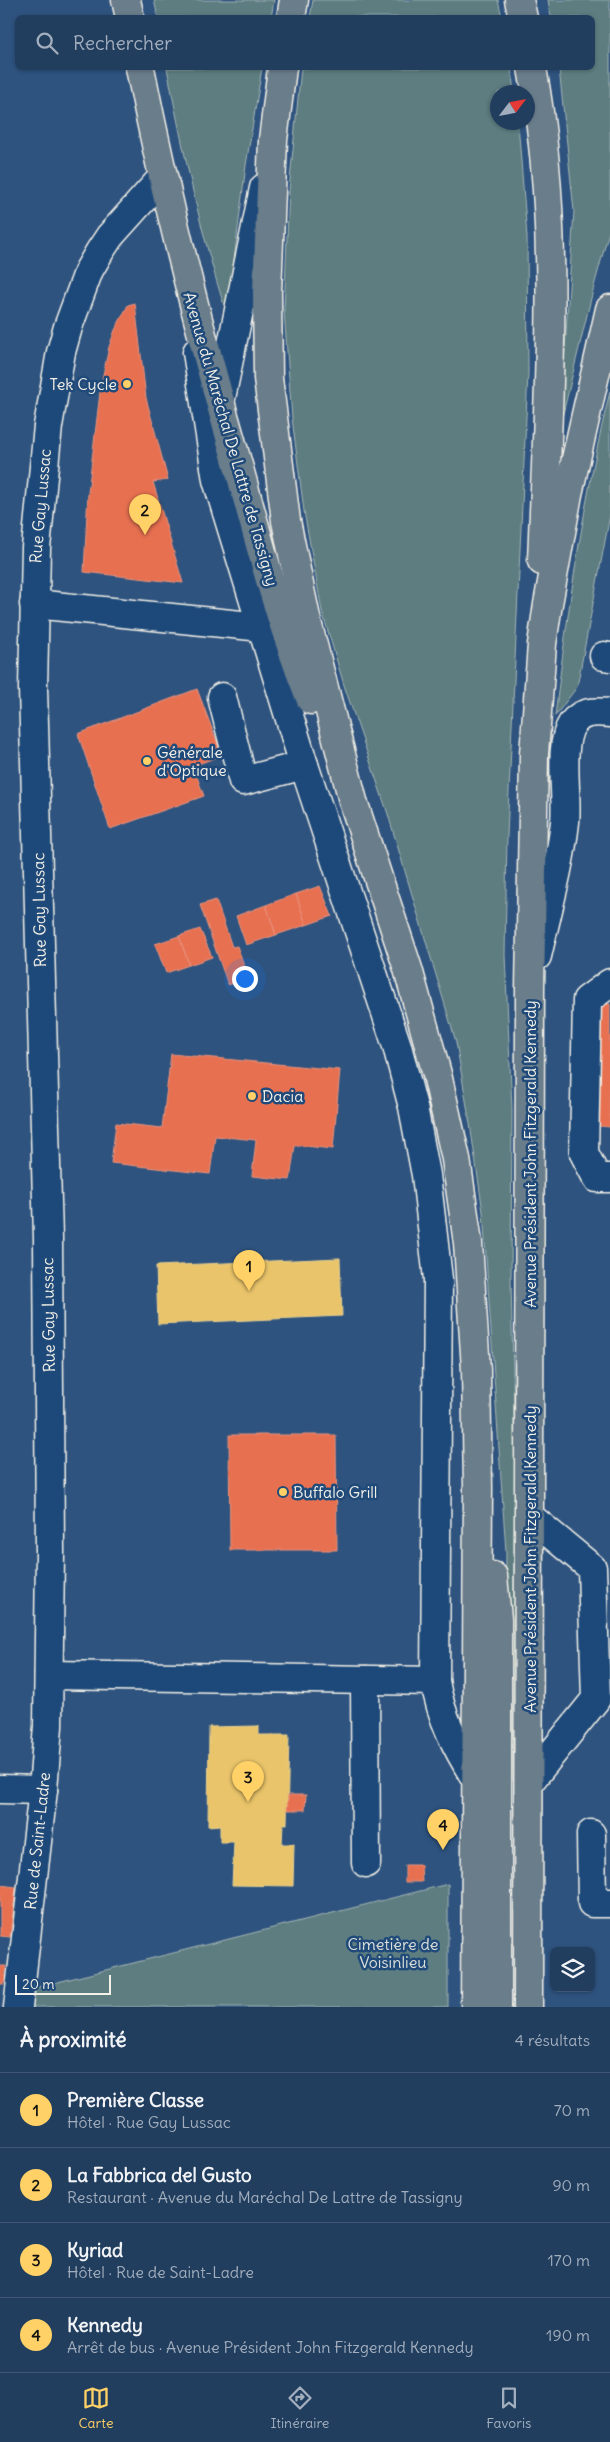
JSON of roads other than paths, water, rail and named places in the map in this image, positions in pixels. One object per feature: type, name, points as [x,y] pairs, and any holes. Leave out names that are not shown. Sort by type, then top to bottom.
[{"type":"main road","points":[[126,0],[129,15]]},
{"type":"main road","points":[[292,15],[294,0]]},
{"type":"main road","points":[[519,0],[522,15]]},
{"type":"main road","name":"Avenue du Maréchal De Lattre de Tassigny","points":[[140,70],[162,178],[184,269],[220,402],[289,637],[310,696],[353,801]]},
{"type":"main road","name":"Avenue Président John Fitzgerald Kennedy","points":[[282,70],[273,140],[267,293],[268,378],[286,521],[295,570],[353,801],[424,1021],[456,1160],[466,1234],[474,1319],[478,1488],[475,2007]]},
{"type":"main road","points":[[532,70],[546,176],[550,251],[537,702]]},
{"type":"main road","name":"Avenue Président John Fitzgerald Kennedy","points":[[528,2007],[530,1781],[530,989],[537,702],[542,644],[557,552],[610,308]]},
{"type":"main road","name":"Avenue Président John Fitzgerald Kennedy","points":[[478,1488],[492,1569],[497,1619],[496,2007]]},
{"type":"street","points":[[213,457],[220,402],[273,140]]},
{"type":"street","name":"Rue Gay Lussac","points":[[49,1675],[48,1238],[33,688],[36,548],[44,456],[55,383],[68,327],[89,270],[100,250],[110,236],[162,178]]},
{"type":"street","points":[[184,269],[218,480],[304,765],[397,1046],[413,1106],[430,1198],[438,1289],[436,1681],[440,1706],[449,1733],[476,1779]]},
{"type":"street","points":[[34,604],[262,627]]},
{"type":"street","points":[[222,697],[243,781],[304,765]]},
{"type":"street","points":[[530,989],[565,822],[566,748],[568,734],[572,724],[580,716],[588,712],[610,713]]},
{"type":"street","points":[[610,983],[587,1000],[584,1153],[597,1178],[610,1178]]},
{"type":"street","points":[[530,1517],[592,1568],[596,1699],[530,1781]]},
{"type":"street","points":[[49,1675],[436,1681]]},
{"type":"street","name":"Rue de Saint-Ladre","points":[[12,2002],[44,1790],[49,1675]]},
{"type":"street","points":[[365,1680],[366,1863]]},
{"type":"street","points":[[0,1789],[44,1790]]},
{"type":"street","points":[[591,1834],[592,1903],[610,1903]]},
{"type":"place","name":"Tek Cycle","points":[[127,384]]},
{"type":"place","name":"La Fabbrica del Gusto","points":[[145,535]]},
{"type":"place","name":"Générale d'Optique","points":[[147,761]]},
{"type":"place","name":"Dacia","points":[[252,1096]]},
{"type":"place","name":"Première Classe","points":[[249,1291]]},
{"type":"place","name":"Buffalo Grill","points":[[283,1492]]},
{"type":"place","name":"Kyriad","points":[[248,1802]]},
{"type":"place","name":"Kennedy","points":[[443,1850]]},
{"type":"park label","name":"Cimetière de Voisinlieu","points":[[393,1953]]}]
